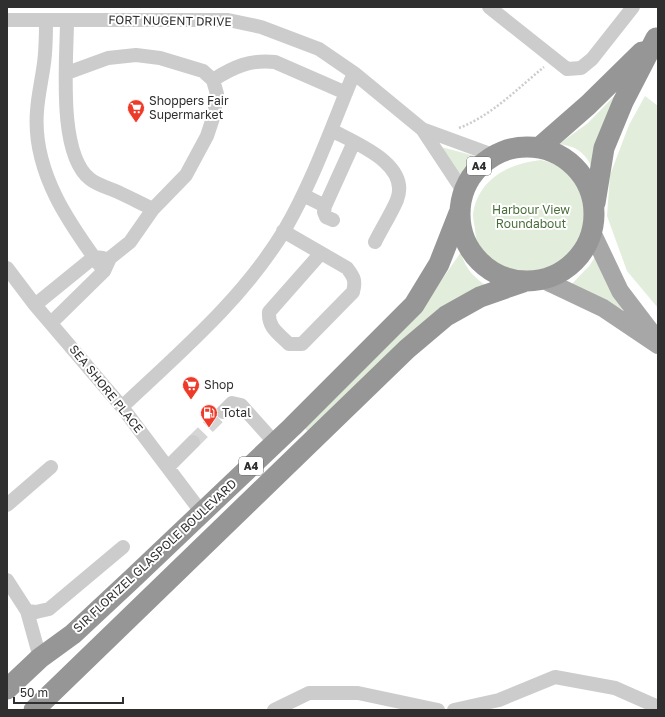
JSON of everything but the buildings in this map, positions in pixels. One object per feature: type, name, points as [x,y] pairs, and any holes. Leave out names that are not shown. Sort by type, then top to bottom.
[{"type":"highway","name":"A4","points":[[540,147],[588,105],[657,37]]},
{"type":"highway","name":"A4","points":[[594,207],[589,186],[577,168],[560,154],[540,147],[516,147],[493,155],[480,164],[470,176],[463,191],[459,213],[462,234],[471,253],[485,268],[503,278],[523,282],[544,280],[560,273],[574,262],[585,248],[592,232],[594,207],[604,148],[623,102],[657,37]]},
{"type":"highway","name":"SIR FLORIZEL GLASPOLE BOULEVARD","points":[[7,689],[40,658],[73,634],[202,513],[414,305],[440,264],[459,213]]},
{"type":"highway","name":"SIR FLORIZEL GLASPOLE BOULEVARD","points":[[34,710],[407,349],[446,316],[480,297],[523,282]]},
{"type":"main road","points":[[592,232],[620,291],[658,342]]},
{"type":"main road","points":[[544,280],[603,308],[658,345]]},
{"type":"street","points":[[489,7],[553,60],[567,69],[581,68],[592,59],[633,7]]},
{"type":"street","name":"FORT NUGENT DRIVE","points":[[7,20],[228,20],[261,27],[319,49],[354,73],[422,129],[463,191]]},
{"type":"street","points":[[46,20],[44,61],[37,112],[37,136],[42,161],[55,198],[104,271]]},
{"type":"street","points":[[67,20],[67,117],[70,140],[79,166],[89,178],[98,184],[120,192],[153,209]]},
{"type":"street","points":[[51,323],[104,271],[110,258],[130,242],[153,209],[186,175],[207,136],[214,115],[217,94],[213,80],[203,71],[160,58],[136,55],[108,58],[67,73]]},
{"type":"street","points":[[213,80],[230,69],[247,63],[263,60],[275,62],[346,93]]},
{"type":"street","points":[[122,407],[232,302],[283,231],[303,195],[354,73]]},
{"type":"street","name":"FORT NUGENT DRIVE","points":[[422,129],[493,155]]},
{"type":"street","points":[[331,130],[373,153],[391,166],[396,175],[399,188],[397,199],[375,242]]},
{"type":"street","points":[[333,220],[326,217],[324,212],[325,206],[354,142]]},
{"type":"street","points":[[303,195],[325,206]]},
{"type":"street","points":[[283,231],[347,268],[354,276],[356,283],[353,292],[302,344],[289,344],[271,326],[268,321],[269,312],[321,253]]},
{"type":"street","points":[[35,305],[94,257],[110,258]]},
{"type":"street","name":"SEA SHORE PLACE","points":[[7,268],[35,305],[122,407],[202,513]]},
{"type":"street","points":[[223,412],[232,403],[241,405],[275,443]]},
{"type":"street","points":[[168,467],[193,442]]},
{"type":"street","points":[[7,505],[51,467]]},
{"type":"street","points":[[27,611],[36,612],[49,609],[123,547]]},
{"type":"street","points":[[7,580],[27,611],[40,658]]},
{"type":"street","points":[[454,710],[499,700],[555,677],[615,688],[658,707]]},
{"type":"street","points":[[274,710],[308,693],[358,693],[438,710]]},
{"type":"path","points":[[452,128],[471,124],[490,112],[553,60]]},
{"type":"green space","points":[[618,92],[596,177],[587,159],[579,150],[567,145],[559,144],[588,123]]},
{"type":"green space","points":[[645,96],[658,106],[658,308],[627,271],[607,216],[610,175],[629,125]]},
{"type":"green space","points":[[441,147],[483,158],[471,167],[461,182]]},
{"type":"green space","name":"Harbour View Roundabout","points":[[541,160],[560,167],[568,172],[579,186],[583,194],[585,204],[587,226],[586,236],[572,255],[554,267],[533,272],[512,269],[491,260],[485,255],[478,245],[473,217],[476,202],[481,191],[488,182],[497,175],[518,165]]},
{"type":"green space","points":[[461,252],[465,264],[471,273],[490,288],[312,435],[301,425],[423,307]]},
{"type":"green space","points":[[598,252],[624,310],[583,294],[543,292],[568,288],[590,265]]},
{"type":"tunnel","points":[[193,442],[223,412]]},
{"type":"place","name":"Shoppers Fair Supermarket","points":[[136,123]]},
{"type":"place","name":"Shop","points":[[191,400]]},
{"type":"place","name":"Total","points":[[209,428]]}]
